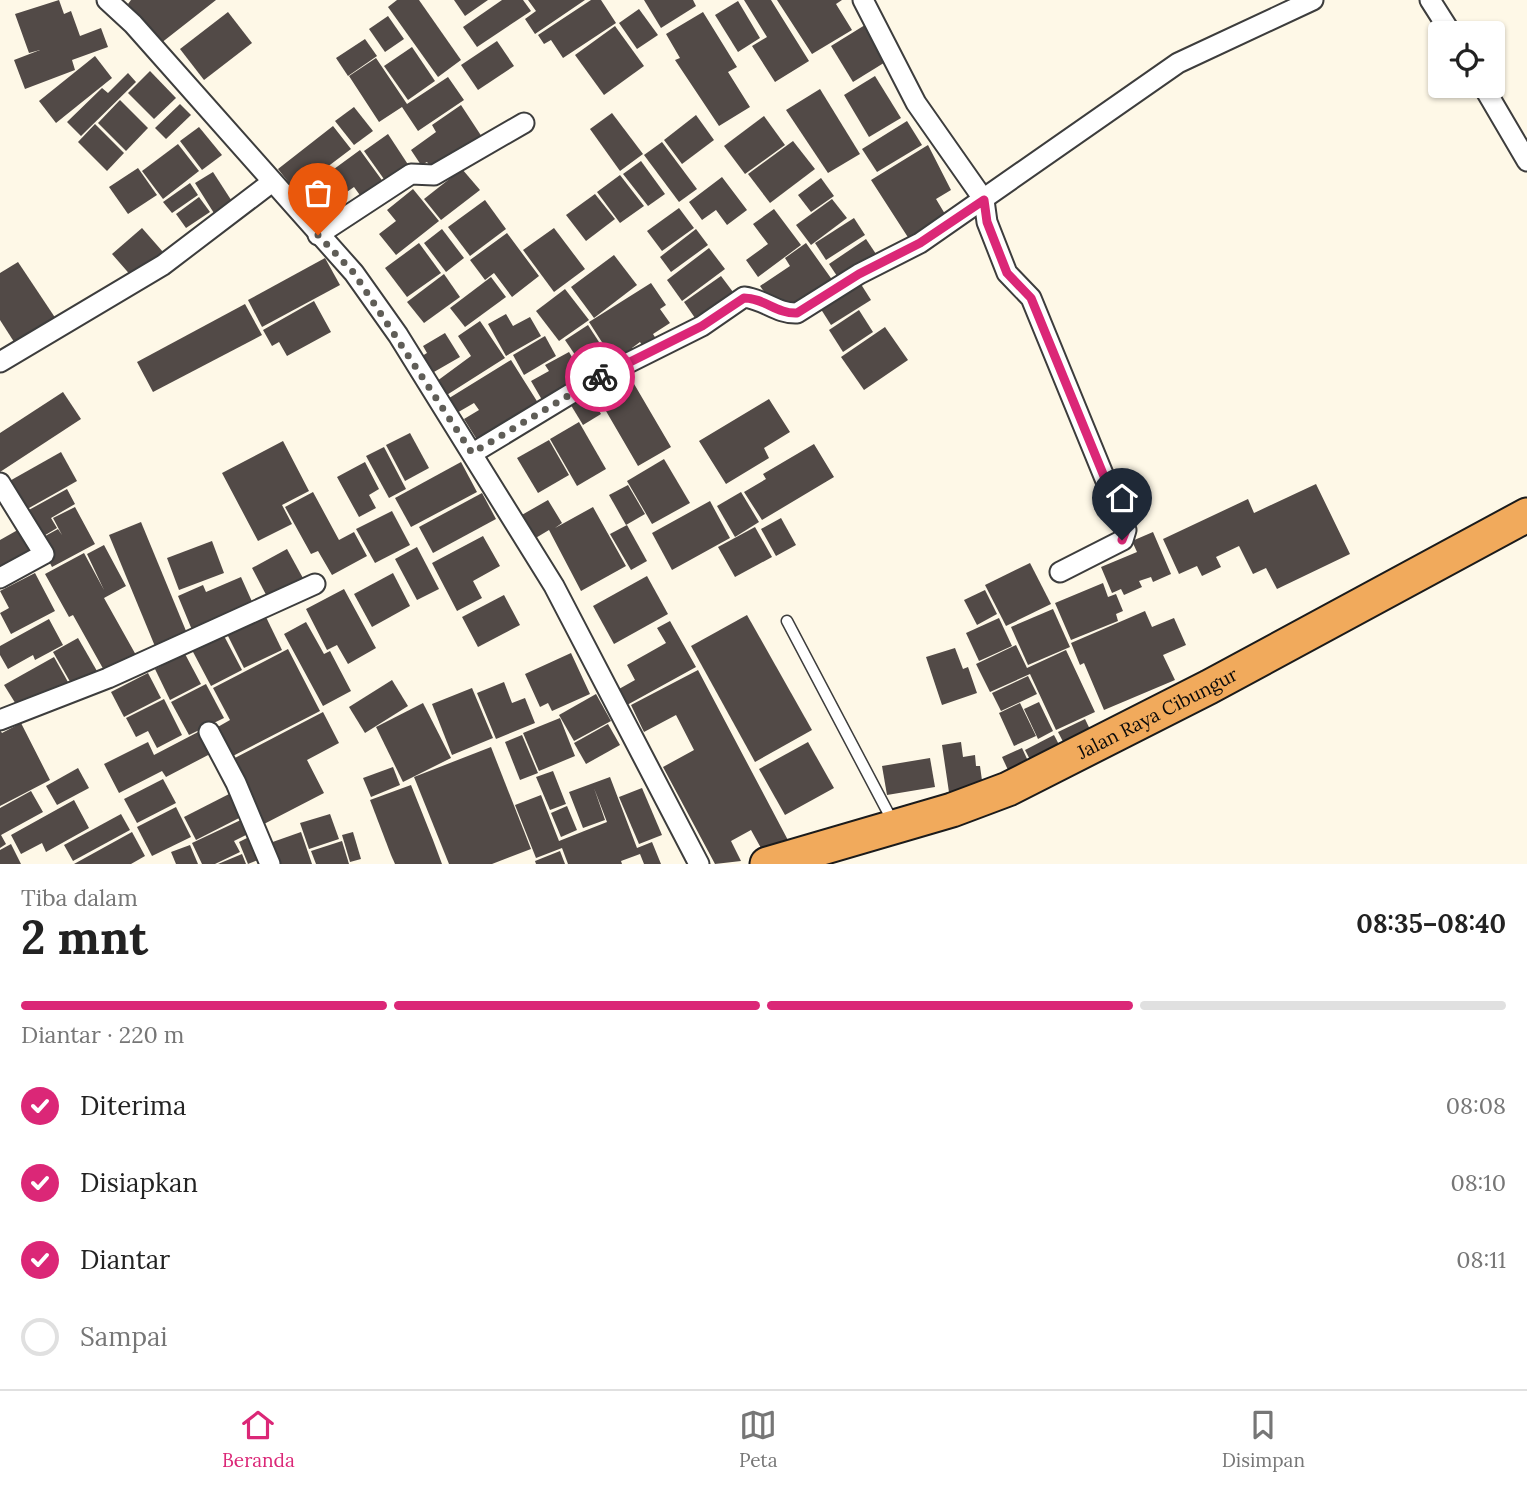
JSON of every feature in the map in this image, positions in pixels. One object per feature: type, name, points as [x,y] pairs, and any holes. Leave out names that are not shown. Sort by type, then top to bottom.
[{"type":"highway","name":"Jalan Raya Cibungur","points":[[767,864],[844,847],[895,827],[984,799],[1063,762],[1527,515]]},
{"type":"street","points":[[107,0],[133,24],[354,273],[472,453],[554,586],[699,864]]},
{"type":"street","points":[[863,0],[916,103],[984,200],[987,222],[1007,273],[1031,298],[1126,530],[1122,540],[1060,572]]},
{"type":"street","points":[[472,453],[590,382],[702,326],[733,303],[750,298],[763,301],[780,312],[797,313],[859,274],[920,243],[1178,63],[1313,0]]},
{"type":"street","points":[[1430,0],[1443,21]]},
{"type":"street","points":[[1489,98],[1527,161]]},
{"type":"street","points":[[318,235],[411,174],[434,175],[524,123]]},
{"type":"street","points":[[0,362],[163,265],[272,182]]},
{"type":"street","points":[[0,483],[44,554],[0,578]]},
{"type":"street","points":[[0,720],[108,678],[315,584]]},
{"type":"street","points":[[209,732],[236,783],[270,864]]},
{"type":"lane","points":[[787,621],[895,827]]},
{"type":"building","points":[[59,0],[64,14],[71,11],[80,36],[101,28],[108,47],[72,60],[75,70],[25,89],[14,60],[40,50],[29,53],[15,14]]},
{"type":"building","points":[[131,0],[216,0],[156,47],[150,32],[128,4]]},
{"type":"building","points":[[397,0],[419,0],[461,60],[438,77],[388,7]]},
{"type":"building","points":[[454,0],[488,0],[465,16]]},
{"type":"building","points":[[502,0],[523,0],[531,11],[477,47],[463,27]]},
{"type":"building","points":[[528,0],[585,0],[535,34],[525,19],[536,11]]},
{"type":"building","points":[[591,0],[601,0],[616,23],[563,58],[551,40],[544,44],[538,35]]},
{"type":"building","points":[[644,0],[693,0],[696,6],[661,28]]},
{"type":"building","points":[[744,0],[771,0],[809,61],[775,82],[752,46],[767,37]]},
{"type":"building","points":[[777,0],[842,0],[836,4],[852,30],[812,54]]},
{"type":"building","points":[[738,1],[760,38],[738,52],[715,15]]},
{"type":"building","points":[[639,9],[658,35],[637,49],[619,23]]},
{"type":"building","points":[[228,12],[252,43],[204,80],[180,49]]},
{"type":"building","points":[[703,12],[737,67],[728,72],[750,107],[719,126],[675,60],[680,58],[666,34]]},
{"type":"building","points":[[388,16],[404,39],[385,52],[369,29]]},
{"type":"building","points":[[865,25],[887,61],[853,82],[831,46]]},
{"type":"building","points":[[615,26],[644,66],[604,95],[575,55]]},
{"type":"building","points":[[365,39],[377,56],[348,76],[336,58]]},
{"type":"building","points":[[497,41],[514,66],[478,90],[461,65]]},
{"type":"building","points":[[412,47],[435,81],[408,100],[384,66]]},
{"type":"building","points":[[95,56],[112,78],[56,123],[39,101]]},
{"type":"building","points":[[376,58],[407,104],[448,77],[464,100],[418,131],[402,107],[379,122],[349,76]]},
{"type":"building","points":[[150,71],[176,98],[154,119],[128,93]]},
{"type":"building","points":[[128,73],[136,82],[81,136],[67,122],[102,88],[108,93]]},
{"type":"building","points":[[875,76],[901,118],[869,137],[844,95]]},
{"type":"building","points":[[820,89],[860,154],[828,173],[786,110]]},
{"type":"building","points":[[120,100],[148,128],[126,151],[98,123]]},
{"type":"building","points":[[180,104],[191,115],[166,139],[155,128]]},
{"type":"building","points":[[461,105],[482,137],[433,170],[427,162],[421,165],[411,150],[436,132],[432,125]]},
{"type":"building","points":[[354,107],[373,131],[354,145],[335,121]]},
{"type":"building","points":[[612,113],[643,154],[620,171],[590,129]]},
{"type":"building","points":[[696,115],[714,140],[682,164],[664,140]]},
{"type":"building","points":[[764,116],[785,145],[745,174],[724,146]]},
{"type":"building","points":[[907,121],[922,145],[877,172],[862,149]]},
{"type":"building","points":[[95,124],[124,153],[107,171],[78,142]]},
{"type":"building","points":[[333,126],[351,149],[314,177],[322,187],[303,201],[278,169]]},
{"type":"building","points":[[199,127],[222,155],[202,170],[180,141]]},
{"type":"building","points":[[388,134],[409,166],[386,182],[364,151]]},
{"type":"building","points":[[793,141],[815,169],[770,203],[748,174]]},
{"type":"building","points":[[662,142],[697,189],[679,202],[644,155]]},
{"type":"building","points":[[178,144],[199,171],[163,199],[142,171]]},
{"type":"building","points":[[928,145],[951,190],[936,199],[948,219],[911,242],[871,180]]},
{"type":"building","points":[[360,150],[384,183],[362,198],[354,187],[334,201],[319,180]]},
{"type":"building","points":[[641,161],[665,194],[648,206],[623,174]]},
{"type":"building","points":[[138,168],[157,195],[128,214],[109,187]]},
{"type":"building","points":[[462,169],[480,190],[441,220],[424,199]]},
{"type":"building","points":[[213,172],[235,206],[217,218],[195,183]]},
{"type":"building","points":[[620,175],[644,206],[620,223],[597,192]]},
{"type":"building","points":[[722,177],[747,210],[727,225],[716,210],[702,220],[689,202]]},
{"type":"building","points":[[821,178],[834,196],[811,212],[798,195]]},
{"type":"building","points":[[190,183],[198,195],[172,213],[163,202]]},
{"type":"building","points":[[413,189],[439,221],[396,255],[379,234],[396,221],[387,210]]},
{"type":"building","points":[[595,194],[615,219],[586,241],[566,215]]},
{"type":"building","points":[[199,197],[210,212],[186,228],[176,214]]},
{"type":"building","points":[[832,199],[847,218],[811,245],[796,225]]},
{"type":"building","points":[[485,200],[506,229],[470,256],[448,227]]},
{"type":"building","points":[[679,208],[694,228],[662,251],[647,231]]},
{"type":"building","points":[[774,209],[801,245],[758,277],[746,260],[768,244],[753,224]]},
{"type":"building","points":[[854,218],[865,235],[826,260],[815,243]]},
{"type":"building","points":[[142,228],[163,252],[133,278],[112,254]]},
{"type":"building","points":[[554,228],[585,269],[554,292],[523,250]]},
{"type":"building","points":[[442,229],[464,258],[446,272],[424,243]]},
{"type":"building","points":[[696,229],[708,245],[671,272],[660,257]]},
{"type":"building","points":[[507,233],[539,276],[512,297],[494,273],[485,280],[470,260]]},
{"type":"building","points":[[866,239],[878,257],[841,282],[829,264]]},
{"type":"building","points":[[419,243],[441,273],[407,297],[385,268]]},
{"type":"building","points":[[806,243],[833,281],[788,312],[774,306],[760,286],[790,266],[785,258]]},
{"type":"building","points":[[709,248],[725,269],[682,301],[667,280]]},
{"type":"building","points":[[614,255],[637,285],[594,318],[571,287]]},
{"type":"building","points":[[325,258],[340,285],[262,327],[248,300]]},
{"type":"building","points":[[18,262],[56,319],[16,345],[0,320],[0,273]]},
{"type":"building","points":[[444,274],[460,297],[424,323],[407,302]]},
{"type":"building","points":[[721,276],[733,292],[695,318],[684,302]]},
{"type":"building","points":[[491,277],[506,297],[465,327],[450,308]]},
{"type":"building","points":[[857,278],[871,300],[831,325],[817,303]]},
{"type":"building","points":[[651,283],[666,305],[660,309],[670,323],[653,334],[658,342],[645,350],[640,342],[632,348],[635,352],[616,364],[589,322]]},
{"type":"building","points":[[565,289],[589,320],[559,341],[536,311]]},
{"type":"building","points":[[314,301],[331,332],[287,356],[279,342],[272,346],[263,330]]},
{"type":"building","points":[[245,304],[262,335],[153,392],[137,362]]},
{"type":"building","points":[[859,310],[873,332],[843,352],[829,330]]},
{"type":"building","points":[[506,314],[513,326],[530,317],[541,336],[506,356],[488,324]]},
{"type":"building","points":[[480,321],[505,358],[442,398],[433,384],[471,356],[458,336]]},
{"type":"building","points":[[588,325],[610,359],[588,374],[565,340]]},
{"type":"building","points":[[885,327],[908,360],[864,390],[841,357]]},
{"type":"building","points":[[445,333],[460,357],[427,376],[417,359],[427,353],[423,346]]},
{"type":"building","points":[[545,336],[556,356],[524,375],[513,355]]},
{"type":"building","points":[[569,352],[586,381],[545,405],[531,381],[549,371],[545,365]]},
{"type":"building","points":[[511,360],[540,406],[479,443],[464,419],[479,410],[474,403],[455,414],[446,400]]},
{"type":"building","points":[[616,374],[621,383],[630,377],[671,447],[638,466],[592,387]]},
{"type":"building","points":[[588,391],[601,414],[583,425],[569,402]]},
{"type":"building","points":[[63,392],[81,419],[0,472],[0,433]]},
{"type":"building","points":[[769,399],[790,432],[764,448],[769,458],[726,484],[699,441]]},
{"type":"building","points":[[579,422],[606,469],[577,486],[550,439]]},
{"type":"building","points":[[410,433],[429,468],[405,481],[386,445]]},
{"type":"building","points":[[549,440],[569,475],[538,493],[517,458]]},
{"type":"building","points":[[283,441],[309,491],[282,505],[292,524],[258,541],[222,473]]},
{"type":"building","points":[[814,444],[834,477],[762,520],[744,492],[766,479],[763,474]]},
{"type":"building","points":[[384,447],[406,489],[389,498],[366,456]]},
{"type":"building","points":[[61,452],[77,481],[22,512],[6,483]]},
{"type":"building","points":[[664,459],[690,503],[652,524],[627,481]]},
{"type":"building","points":[[365,462],[379,489],[369,495],[376,508],[359,517],[337,477]]},
{"type":"building","points":[[461,462],[477,492],[411,527],[395,498]]},
{"type":"building","points":[[1316,484],[1350,554],[1277,589],[1266,568],[1253,574],[1239,546],[1216,557],[1221,567],[1202,576],[1197,566],[1179,574],[1163,539],[1248,499],[1254,513]]},
{"type":"building","points":[[628,485],[645,514],[626,525],[609,495]]},
{"type":"building","points":[[67,489],[75,504],[51,518],[57,528],[42,537],[27,511]]},
{"type":"building","points":[[313,492],[339,540],[354,532],[367,556],[332,575],[318,551],[311,554],[285,507]]},
{"type":"building","points":[[741,492],[759,522],[735,537],[717,506]]},
{"type":"building","points":[[482,493],[496,519],[433,553],[419,527]]},
{"type":"building","points":[[548,500],[562,523],[555,528],[593,507],[626,566],[581,591],[549,530],[534,539],[520,516]]},
{"type":"building","points":[[710,501],[730,538],[672,570],[652,533]]},
{"type":"building","points":[[75,507],[95,544],[52,567],[38,540],[58,529],[62,535],[53,518]]},
{"type":"building","points":[[392,511],[410,545],[375,563],[356,529]]},
{"type":"building","points":[[781,518],[796,545],[776,556],[761,529]]},
{"type":"building","points":[[141,522],[191,643],[159,656],[109,535]]},
{"type":"building","points":[[627,525],[647,561],[631,570],[610,534]]},
{"type":"building","points":[[23,527],[38,553],[0,573],[0,540]]},
{"type":"building","points":[[755,527],[772,557],[735,577],[718,547]]},
{"type":"building","points":[[1153,532],[1171,574],[1153,582],[1151,577],[1139,581],[1142,587],[1124,595],[1121,589],[1112,593],[1101,567],[1137,552],[1132,541]]},
{"type":"building","points":[[483,536],[500,566],[473,581],[482,598],[457,611],[432,563]]},
{"type":"building","points":[[212,541],[224,573],[179,590],[167,558]]},
{"type":"building","points":[[104,545],[126,586],[104,598],[141,664],[110,681],[73,615],[69,617],[45,574],[84,553],[104,590],[87,554]]},
{"type":"building","points":[[417,547],[439,589],[417,600],[395,559]]},
{"type":"building","points":[[287,549],[309,589],[273,608],[252,568]]},
{"type":"building","points":[[1030,563],[1051,604],[1006,626],[985,585]]},
{"type":"building","points":[[35,573],[55,611],[11,634],[0,613],[9,608],[0,591]]},
{"type":"building","points":[[393,573],[410,606],[372,627],[354,594]]},
{"type":"building","points":[[647,576],[668,614],[614,644],[593,606]]},
{"type":"building","points":[[241,577],[254,606],[197,642],[178,596],[203,585],[206,592]]},
{"type":"building","points":[[1103,583],[1108,597],[1116,594],[1123,611],[1116,614],[1118,621],[1071,640],[1055,603]]},
{"type":"building","points":[[344,589],[376,648],[348,664],[337,645],[327,650],[306,609]]},
{"type":"building","points":[[985,590],[997,614],[977,625],[964,600]]},
{"type":"building","points":[[504,595],[520,625],[478,647],[462,617]]},
{"type":"building","points":[[1053,609],[1070,647],[1028,665],[1011,627]]},
{"type":"building","points":[[1145,611],[1152,627],[1174,618],[1186,645],[1163,655],[1175,680],[1104,710],[1084,663],[1080,665],[1071,643]]},
{"type":"building","points":[[265,615],[282,650],[244,668],[227,634]]},
{"type":"building","points":[[747,615],[812,730],[755,762],[691,646]]},
{"type":"building","points":[[999,618],[1012,646],[979,661],[966,633]]},
{"type":"building","points":[[49,619],[63,645],[35,660],[33,655],[8,669],[0,655],[0,646]]},
{"type":"building","points":[[670,621],[696,667],[627,705],[619,689],[635,680],[627,665],[666,643],[657,628]]},
{"type":"building","points":[[306,622],[324,654],[330,651],[351,691],[323,706],[284,634]]},
{"type":"building","points":[[223,634],[242,670],[211,686],[192,650]]},
{"type":"building","points":[[78,638],[101,678],[76,692],[53,652]]},
{"type":"building","points":[[1016,645],[1027,668],[1066,650],[1095,712],[1056,730],[1030,674],[990,692],[976,664]]},
{"type":"building","points":[[955,648],[963,669],[968,667],[977,693],[942,705],[926,657]]},
{"type":"building","points":[[288,649],[320,711],[231,757],[216,728],[230,720],[213,688]]},
{"type":"building","points":[[571,653],[590,694],[552,711],[548,703],[540,707],[525,674]]},
{"type":"building","points":[[185,654],[201,684],[170,700],[155,669]]},
{"type":"building","points":[[54,657],[77,698],[19,709],[4,685]]},
{"type":"building","points":[[698,670],[790,844],[766,857],[751,830],[731,841],[741,861],[715,864],[663,767],[694,750],[676,715],[644,732],[631,705]]},
{"type":"building","points":[[148,673],[161,698],[124,717],[111,692]]},
{"type":"building","points":[[1028,676],[1037,694],[1001,711],[992,693]]},
{"type":"building","points":[[392,680],[408,706],[365,733],[349,707]]},
{"type":"building","points":[[504,682],[512,703],[525,698],[535,723],[496,739],[477,693]]},
{"type":"building","points":[[206,684],[224,718],[189,735],[171,702]]},
{"type":"building","points":[[472,688],[493,738],[452,755],[432,704]]},
{"type":"building","points":[[596,694],[611,721],[574,741],[559,715]]},
{"type":"building","points":[[164,699],[182,735],[157,748],[148,731],[136,737],[126,718]]},
{"type":"building","points":[[1039,702],[1053,731],[1038,739],[1024,709]]},
{"type":"building","points":[[423,703],[451,758],[403,782],[376,727]]},
{"type":"building","points":[[1020,703],[1036,736],[1014,746],[999,713]]},
{"type":"building","points":[[323,712],[339,743],[307,760],[324,793],[264,824],[231,760]]},
{"type":"building","points":[[560,718],[575,756],[539,771],[523,733]]},
{"type":"building","points":[[1085,719],[1097,744],[1071,757],[1058,732]]},
{"type":"building","points":[[21,723],[50,780],[0,806],[0,730],[2,733]]},
{"type":"building","points":[[608,724],[620,745],[586,764],[574,743]]},
{"type":"building","points":[[200,731],[212,753],[166,777],[162,771],[119,793],[104,764],[148,742],[154,755]]},
{"type":"building","points":[[522,735],[538,773],[520,780],[505,742]]},
{"type":"building","points":[[1054,735],[1066,758],[1037,773],[1025,750]]},
{"type":"building","points":[[808,742],[834,788],[785,815],[759,769]]},
{"type":"building","points":[[961,742],[963,757],[975,755],[976,766],[980,766],[984,795],[950,799],[942,745]]},
{"type":"building","points":[[491,747],[531,849],[492,864],[449,864],[414,777]]},
{"type":"building","points":[[1022,748],[1034,774],[1014,783],[1002,757]]},
{"type":"building","points":[[930,758],[935,787],[887,795],[882,766]]},
{"type":"building","points":[[393,767],[400,785],[371,797],[363,778]]},
{"type":"building","points":[[78,768],[89,788],[57,805],[46,786]]},
{"type":"building","points":[[553,771],[566,804],[550,810],[536,777]]},
{"type":"building","points":[[610,777],[637,848],[652,842],[661,864],[644,864],[640,854],[621,861],[622,864],[568,864],[562,848],[536,858],[515,805],[541,795],[559,841],[607,822],[594,788],[605,820],[583,828],[569,792]]},
{"type":"building","points":[[163,779],[176,803],[137,823],[124,799]]},
{"type":"building","points":[[411,785],[442,864],[395,864],[391,855],[370,800]]},
{"type":"building","points":[[642,788],[662,835],[639,844],[619,797]]},
{"type":"building","points":[[31,791],[43,812],[1,835],[6,844],[0,848],[0,808]]},
{"type":"building","points":[[233,792],[245,815],[196,840],[184,817]]},
{"type":"building","points":[[74,800],[89,828],[46,852],[42,843],[21,854],[11,835]]},
{"type":"building","points":[[567,806],[577,830],[561,837],[551,813]]},
{"type":"building","points":[[176,807],[191,837],[152,856],[137,827]]},
{"type":"building","points":[[121,814],[130,830],[73,861],[64,845]]},
{"type":"building","points":[[330,814],[339,839],[309,849],[300,823]]},
{"type":"building","points":[[245,818],[252,832],[234,841],[240,852],[215,864],[202,864],[192,843]]},
{"type":"building","points":[[132,832],[145,856],[131,864],[74,864]]},
{"type":"building","points":[[301,832],[312,864],[273,864],[267,844]]},
{"type":"building","points":[[353,832],[361,859],[350,862],[342,835]]},
{"type":"building","points":[[253,835],[263,858],[248,864],[239,842]]},
{"type":"building","points":[[342,841],[349,864],[316,864],[311,851]]},
{"type":"building","points":[[11,844],[21,864],[0,864],[0,850]]},
{"type":"building","points":[[190,845],[198,864],[176,864],[171,852]]},
{"type":"building","points":[[560,851],[565,864],[536,864],[535,861]]},
{"type":"building","points":[[242,854],[246,864],[218,864]]},
{"type":"way so far","points":[[318,235],[354,273],[398,335],[472,453],[600,377]]},
{"type":"route","points":[[600,377],[702,326],[744,298],[763,301],[786,314],[797,313],[859,274],[920,243],[984,200],[987,222],[998,243],[1007,273],[1031,298],[1099,459],[1126,530],[1122,540]]}]
